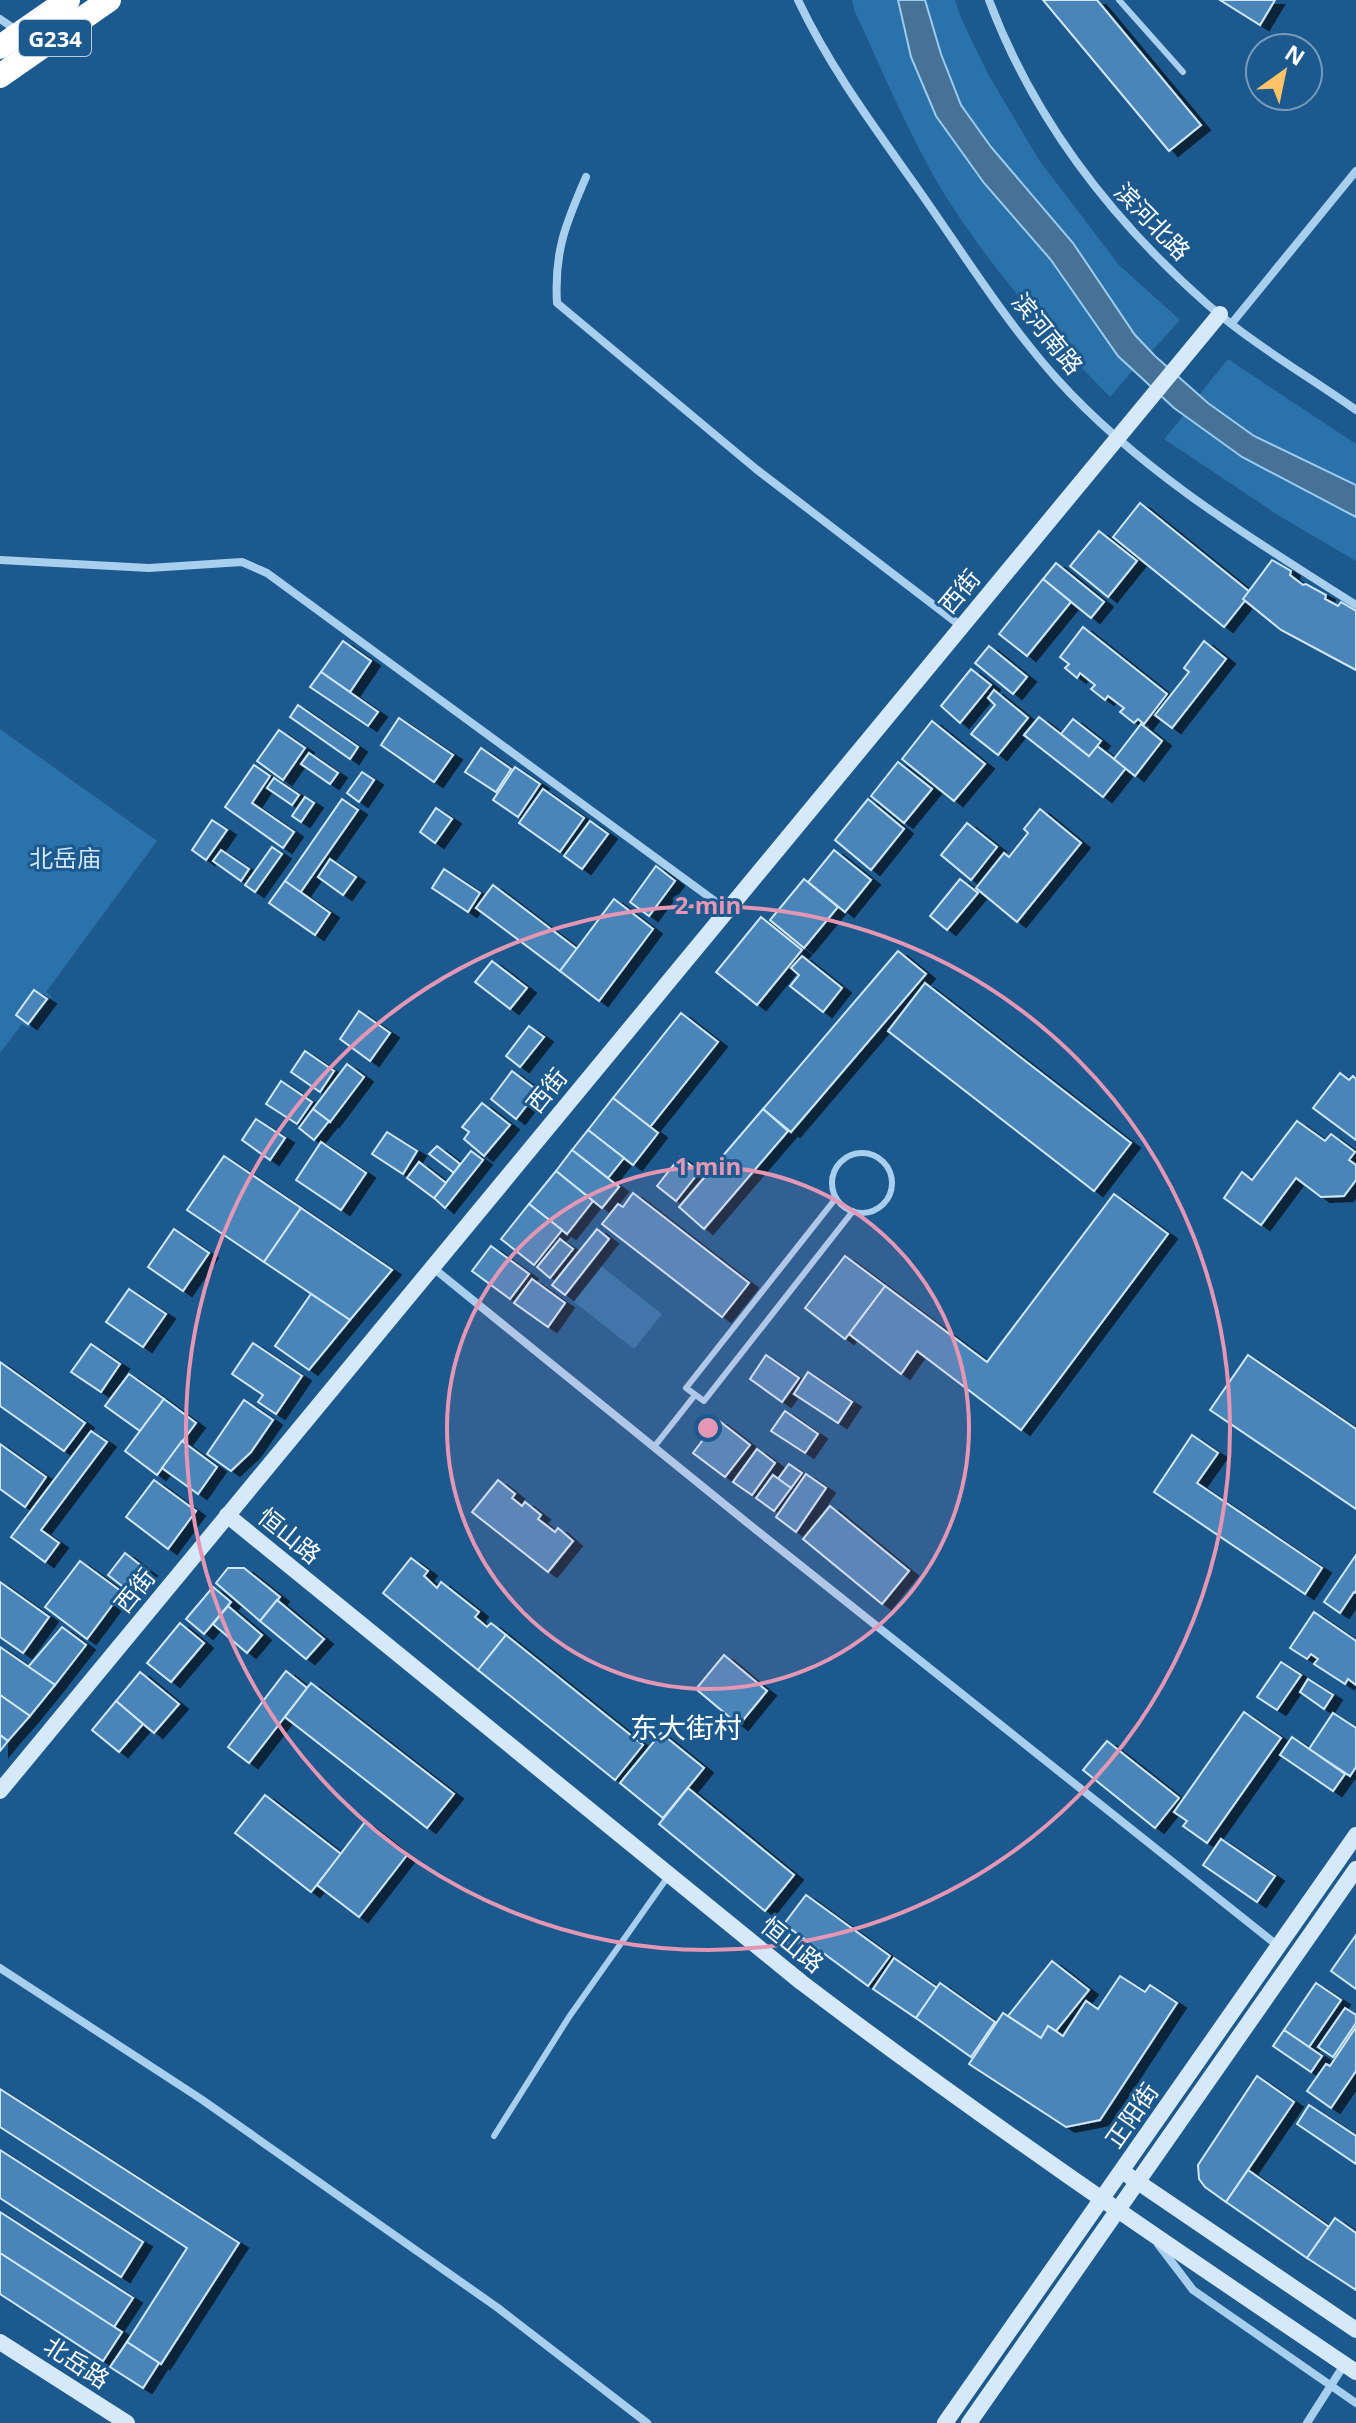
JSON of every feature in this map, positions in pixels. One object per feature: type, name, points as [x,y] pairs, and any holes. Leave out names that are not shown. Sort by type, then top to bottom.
[{"type":"highway","name":"G234","points":[[7,33],[68,0]]},
{"type":"highway","name":"G234","points":[[0,76],[109,0]]},
{"type":"street","name":"滨河南路","points":[[798,0],[836,72],[1008,318],[1057,379],[1148,463],[1208,507],[1356,605]]},
{"type":"street","name":"滨河北路","points":[[989,0],[1039,106],[1079,168],[1144,242],[1208,305],[1356,410]]},
{"type":"street","points":[[1226,318],[1356,171]]},
{"type":"street","points":[[586,177],[559,247],[557,303],[756,469],[961,626]]},
{"type":"street","name":"西街","points":[[0,1791],[1131,421],[1206,331],[1226,318]]},
{"type":"street","points":[[0,560],[149,568],[242,562],[267,573],[727,910]]},
{"type":"street","points":[[432,1267],[1278,1946]]},
{"type":"street","name":"恒山路","points":[[227,1515],[801,1982],[895,2054],[1101,2200],[1350,2368]]},
{"type":"street","name":"正阳街","points":[[945,2423],[1356,1835]]},
{"type":"street","name":"正阳街","points":[[969,2423],[1356,1869]]},
{"type":"street","points":[[0,1968],[201,2099],[498,2308],[647,2423]]},
{"type":"street","points":[[1121,2171],[1356,2330]]},
{"type":"street","points":[[1148,2231],[1193,2290],[1356,2403]]},
{"type":"street","name":"北岳路","points":[[0,2342],[127,2423]]},
{"type":"street","points":[[1307,2423],[1331,2385],[1350,2368]]},
{"type":"lane","points":[[1119,0],[1183,72]]},
{"type":"lane","points":[[859,1153],[875,1156],[891,1176],[889,1195],[876,1209],[867,1213],[853,1211],[836,1198],[833,1175],[844,1159],[859,1153]]},
{"type":"lane","points":[[836,1198],[686,1388],[695,1395],[704,1401],[853,1211]]},
{"type":"lane","points":[[654,1447],[695,1395]]},
{"type":"lane","points":[[494,2136],[569,2017],[669,1875]]},
{"type":"green space","points":[[852,0],[898,0],[911,57],[936,117],[984,183],[1051,260],[1118,356],[1133,370],[1110,397],[1025,304],[950,203],[923,157]]},
{"type":"green space","points":[[925,0],[955,0],[988,74],[1039,160],[1119,265],[1180,320],[1151,352],[1135,335],[1073,243],[991,147],[961,105]]},
{"type":"green space","points":[[1228,359],[1356,444],[1356,485],[1254,436],[1199,395]]},
{"type":"green space","points":[[1184,415],[1242,457],[1356,517],[1356,561],[1281,517],[1164,439]]},
{"type":"green space","name":"北岳庙","points":[[0,729],[157,841],[46,992],[52,997],[28,1028],[22,1024],[0,1053]]},
{"type":"green space","points":[[601,1266],[662,1314],[634,1349],[573,1301]]},
{"type":"shaded area","points":[[898,0],[925,0],[961,105],[991,147],[1073,243],[1135,335],[1208,403],[1254,436],[1356,485],[1356,517],[1242,457],[1174,408],[1118,356],[1051,260],[984,183],[936,116],[911,57]]},
{"type":"building","points":[[1043,0],[1097,0],[1201,125],[1169,151]]},
{"type":"building","points":[[1220,0],[1275,0],[1260,25]]},
{"type":"building","points":[[1140,503],[1251,593],[1224,627],[1113,537]]},
{"type":"building","points":[[1099,531],[1137,561],[1108,597],[1070,566]]},
{"type":"building","points":[[1272,560],[1291,571],[1290,575],[1303,585],[1326,595],[1325,599],[1338,606],[1341,602],[1356,611],[1356,670],[1281,630],[1243,599]]},
{"type":"building","points":[[1056,563],[1104,602],[1091,618],[1043,579]]},
{"type":"building","points":[[1043,579],[1071,602],[1027,656],[999,634]]},
{"type":"building","points":[[1083,627],[1167,694],[1144,724],[1138,719],[1134,723],[1120,712],[1124,708],[1108,696],[1105,700],[1091,689],[1095,685],[1080,673],[1077,678],[1065,668],[1069,664],[1060,657]]},
{"type":"building","points":[[343,641],[371,661],[350,692],[321,672]]},
{"type":"building","points":[[1204,641],[1226,659],[1172,728],[1155,715],[1189,672],[1184,668]]},
{"type":"building","points":[[989,646],[1027,677],[1013,694],[975,663]]},
{"type":"building","points":[[971,669],[991,685],[960,723],[941,706]]},
{"type":"building","points":[[321,672],[378,712],[368,726],[310,687]]},
{"type":"building","points":[[994,690],[1028,718],[998,755],[971,734],[995,705],[988,698]]},
{"type":"building","points":[[298,705],[358,747],[350,759],[290,717]]},
{"type":"building","points":[[1039,717],[1089,756],[1097,746],[1126,768],[1103,797],[1024,735]]},
{"type":"building","points":[[399,718],[453,755],[434,782],[381,745]]},
{"type":"building","points":[[1073,719],[1101,741],[1089,756],[1061,734]]},
{"type":"building","points":[[932,721],[985,764],[954,801],[902,759]]},
{"type":"building","points":[[1141,724],[1162,741],[1135,776],[1114,759]]},
{"type":"building","points":[[279,730],[305,748],[283,780],[257,761]]},
{"type":"building","points":[[481,748],[511,769],[496,792],[465,772]]},
{"type":"building","points":[[309,753],[338,773],[330,784],[301,764]]},
{"type":"building","points":[[898,762],[932,789],[904,823],[871,796]]},
{"type":"building","points":[[254,765],[270,776],[252,803],[294,832],[283,848],[225,807]]},
{"type":"building","points":[[515,767],[540,784],[518,817],[493,800]]},
{"type":"building","points":[[362,772],[374,780],[359,802],[347,793]]},
{"type":"building","points":[[274,778],[299,795],[292,805],[267,788]]},
{"type":"building","points":[[543,789],[584,818],[560,852],[519,823]]},
{"type":"building","points":[[305,797],[314,803],[301,822],[292,816]]},
{"type":"building","points":[[342,799],[358,810],[300,893],[285,881]]},
{"type":"building","points":[[868,799],[904,829],[871,870],[835,840]]},
{"type":"building","points":[[436,808],[452,819],[435,843],[420,832]]},
{"type":"building","points":[[1040,809],[1081,843],[1017,922],[976,888],[1004,853],[1009,857],[1028,833],[1024,829]]},
{"type":"building","points":[[212,820],[227,830],[206,860],[192,850]]},
{"type":"building","points":[[590,821],[608,834],[582,869],[564,856]]},
{"type":"building","points":[[967,823],[997,847],[971,880],[941,855]]},
{"type":"building","points":[[272,847],[282,854],[255,892],[245,885]]},
{"type":"building","points":[[221,850],[249,869],[241,881],[213,861]]},
{"type":"building","points":[[834,850],[871,880],[845,912],[808,882]]},
{"type":"building","points":[[330,859],[356,877],[343,895],[318,877]]},
{"type":"building","points":[[656,866],[675,881],[649,916],[630,902]]},
{"type":"building","points":[[444,869],[480,893],[468,912],[432,888]]},
{"type":"building","points":[[804,879],[838,907],[804,948],[770,920]]},
{"type":"building","points":[[960,879],[978,893],[947,930],[930,916]]},
{"type":"building","points":[[285,881],[330,913],[315,935],[269,903]]},
{"type":"building","points":[[493,885],[577,949],[560,971],[476,908]]},
{"type":"building","points":[[614,899],[653,929],[599,1001],[560,971]]},
{"type":"building","points":[[761,917],[802,950],[757,1005],[716,972]]},
{"type":"building","points":[[898,951],[926,974],[791,1132],[763,1109]]},
{"type":"building","points":[[802,956],[842,988],[823,1012],[790,986],[799,975],[791,968]]},
{"type":"building","points":[[492,961],[527,988],[510,1009],[475,982]]},
{"type":"building","points":[[925,983],[1131,1143],[1094,1191],[888,1031]]},
{"type":"building","points":[[34,990],[47,999],[28,1024],[16,1015]]},
{"type":"building","points":[[359,1011],[390,1033],[370,1061],[340,1039]]},
{"type":"building","points":[[681,1013],[718,1042],[650,1127],[613,1098]]},
{"type":"building","points":[[529,1026],[544,1037],[520,1067],[506,1056]]},
{"type":"building","points":[[305,1051],[334,1071],[320,1092],[291,1072]]},
{"type":"building","points":[[347,1064],[364,1077],[330,1122],[313,1109]]},
{"type":"building","points":[[512,1071],[538,1091],[516,1119],[491,1099]]},
{"type":"building","points":[[1340,1073],[1349,1080],[1353,1076],[1356,1079],[1356,1140],[1313,1108]]},
{"type":"building","points":[[281,1081],[312,1102],[297,1124],[266,1104]]},
{"type":"building","points":[[613,1098],[658,1133],[633,1165],[588,1130]]},
{"type":"building","points":[[482,1103],[510,1125],[484,1156],[464,1139],[469,1132],[462,1127]]},
{"type":"building","points":[[313,1109],[329,1121],[314,1140],[299,1128]]},
{"type":"building","points":[[763,1109],[788,1131],[704,1229],[679,1207]]},
{"type":"building","points":[[256,1119],[285,1138],[270,1160],[242,1140]]},
{"type":"building","points":[[1297,1121],[1325,1141],[1331,1134],[1355,1152],[1349,1160],[1356,1165],[1356,1180],[1344,1196],[1321,1197],[1296,1178],[1261,1225],[1224,1198],[1242,1172],[1252,1180]]},
{"type":"building","points":[[588,1130],[624,1158],[608,1178],[572,1150]]},
{"type":"building","points":[[387,1132],[417,1151],[403,1174],[372,1154]]},
{"type":"building","points":[[321,1142],[366,1173],[341,1210],[296,1180]]},
{"type":"building","points":[[437,1146],[460,1164],[454,1173],[429,1154]]},
{"type":"building","points":[[572,1150],[619,1187],[602,1208],[556,1171]]},
{"type":"building","points":[[471,1151],[483,1160],[445,1208],[434,1198]]},
{"type":"building","points":[[224,1156],[301,1208],[264,1262],[187,1210]]},
{"type":"building","points":[[680,1157],[699,1172],[676,1201],[657,1186]]},
{"type":"building","points":[[419,1162],[446,1183],[434,1198],[407,1178]]},
{"type":"building","points":[[556,1171],[593,1201],[567,1234],[529,1204]]},
{"type":"building","points":[[633,1193],[749,1283],[722,1317],[602,1224],[618,1204],[623,1207]]},
{"type":"building","points":[[1114,1194],[1168,1234],[1021,1430],[917,1351],[901,1374],[849,1334],[885,1286],[987,1362]]},
{"type":"building","points":[[529,1204],[562,1230],[534,1265],[501,1239]]},
{"type":"building","points":[[301,1208],[392,1270],[350,1320],[264,1262]]},
{"type":"building","points":[[174,1229],[209,1253],[183,1291],[148,1267]]},
{"type":"building","points":[[597,1229],[609,1239],[565,1295],[552,1285]]},
{"type":"building","points":[[560,1239],[573,1249],[550,1278],[537,1267]]},
{"type":"building","points":[[491,1246],[529,1274],[510,1299],[472,1271]]},
{"type":"building","points":[[845,1256],[885,1286],[845,1339],[805,1308]]},
{"type":"building","points":[[532,1279],[565,1303],[548,1327],[514,1303]]},
{"type":"building","points":[[129,1289],[166,1314],[143,1347],[106,1322]]},
{"type":"building","points":[[311,1294],[350,1320],[309,1370],[275,1346]]},
{"type":"building","points":[[253,1343],[302,1376],[276,1414],[258,1402],[263,1395],[232,1374]]},
{"type":"building","points":[[91,1344],[120,1364],[101,1392],[71,1372]]},
{"type":"building","points":[[766,1355],[799,1378],[782,1402],[750,1379]]},
{"type":"building","points":[[1248,1355],[1356,1429],[1356,1509],[1210,1410]]},
{"type":"building","points":[[0,1362],[85,1423],[64,1451],[0,1406]]},
{"type":"building","points":[[808,1372],[852,1402],[838,1423],[794,1394]]},
{"type":"building","points":[[129,1374],[164,1399],[140,1431],[105,1406]]},
{"type":"building","points":[[164,1399],[196,1423],[157,1475],[125,1451]]},
{"type":"building","points":[[244,1400],[273,1420],[251,1452],[231,1471],[207,1454]]},
{"type":"building","points":[[785,1411],[818,1434],[805,1453],[771,1431]]},
{"type":"building","points":[[718,1420],[750,1445],[725,1477],[693,1453]]},
{"type":"building","points":[[91,1431],[107,1442],[41,1530],[59,1543],[45,1562],[11,1537]]},
{"type":"building","points":[[1192,1435],[1218,1453],[1197,1483],[1322,1568],[1305,1594],[1154,1492]]},
{"type":"building","points":[[182,1441],[217,1467],[198,1494],[162,1468]]},
{"type":"building","points":[[0,1444],[46,1477],[25,1507],[0,1489]]},
{"type":"building","points":[[757,1449],[775,1463],[752,1495],[733,1482]]},
{"type":"building","points":[[789,1464],[802,1473],[791,1488],[778,1479]]},
{"type":"building","points":[[806,1474],[826,1488],[796,1532],[776,1517]]},
{"type":"building","points":[[773,1475],[791,1488],[774,1511],[756,1498]]},
{"type":"building","points":[[154,1480],[196,1511],[168,1549],[126,1517]]},
{"type":"building","points":[[498,1480],[515,1494],[512,1498],[522,1506],[525,1502],[541,1515],[538,1519],[555,1532],[558,1528],[573,1541],[548,1572],[472,1512]]},
{"type":"building","points":[[830,1506],[909,1571],[882,1604],[803,1539]]},
{"type":"building","points":[[125,1553],[148,1571],[131,1593],[108,1575]]},
{"type":"building","points":[[1356,1555],[1356,1593],[1340,1613],[1324,1602]]},
{"type":"building","points":[[411,1558],[428,1571],[424,1576],[437,1588],[441,1582],[479,1612],[475,1617],[487,1627],[491,1623],[506,1635],[478,1670],[383,1593]]},
{"type":"building","points":[[80,1561],[122,1592],[87,1639],[45,1607]]},
{"type":"building","points":[[228,1568],[244,1568],[280,1597],[260,1621],[216,1583]]},
{"type":"building","points":[[0,1582],[49,1617],[23,1653],[0,1637]]},
{"type":"building","points":[[213,1587],[231,1602],[204,1634],[186,1619]]},
{"type":"building","points":[[277,1600],[324,1639],[306,1659],[260,1621]]},
{"type":"building","points":[[228,1606],[262,1635],[247,1653],[213,1624]]},
{"type":"building","points":[[1314,1612],[1356,1641],[1356,1685],[1348,1679],[1345,1684],[1314,1664],[1318,1659],[1311,1654],[1307,1659],[1290,1648]]},
{"type":"building","points":[[180,1623],[204,1643],[171,1682],[147,1663]]},
{"type":"building","points":[[62,1627],[86,1645],[55,1685],[28,1667]]},
{"type":"building","points":[[506,1635],[643,1745],[615,1780],[478,1670]]},
{"type":"building","points":[[0,1647],[55,1685],[30,1716],[0,1695]]},
{"type":"building","points":[[724,1655],[767,1691],[739,1725],[696,1689]]},
{"type":"building","points":[[1281,1662],[1301,1675],[1277,1710],[1257,1697]]},
{"type":"building","points":[[286,1671],[307,1688],[249,1763],[228,1747]]},
{"type":"building","points":[[140,1672],[179,1704],[154,1733],[116,1701]]},
{"type":"building","points":[[1308,1679],[1333,1695],[1324,1709],[1300,1692]]},
{"type":"building","points":[[311,1683],[454,1794],[427,1828],[285,1717]]},
{"type":"building","points":[[0,1695],[30,1716],[8,1741],[0,1735]]},
{"type":"building","points":[[116,1701],[143,1724],[119,1752],[92,1730]]},
{"type":"building","points":[[1244,1712],[1281,1738],[1207,1843],[1183,1826],[1187,1821],[1174,1812]]},
{"type":"building","points":[[1333,1713],[1356,1728],[1356,1767],[1350,1776],[1309,1749]]},
{"type":"building","points":[[661,1733],[704,1768],[663,1818],[620,1783]]},
{"type":"building","points":[[0,1735],[8,1741],[0,1751]]},
{"type":"building","points":[[1292,1737],[1345,1774],[1333,1791],[1280,1755]]},
{"type":"building","points":[[1107,1741],[1179,1798],[1155,1828],[1083,1770]]},
{"type":"building","points":[[688,1788],[794,1875],[765,1911],[659,1824]]},
{"type":"building","points":[[265,1795],[341,1854],[311,1892],[235,1833]]},
{"type":"building","points":[[365,1822],[407,1855],[359,1917],[317,1885]]},
{"type":"building","points":[[1221,1839],[1275,1876],[1257,1902],[1203,1865]]},
{"type":"building","points":[[806,1895],[890,1956],[868,1986],[784,1924]]},
{"type":"building","points":[[1356,1935],[1356,1989],[1331,1971]]},
{"type":"building","points":[[894,1958],[937,1988],[916,2018],[873,1989]]},
{"type":"building","points":[[1052,1961],[1089,1990],[1056,2031],[1048,2026],[1041,2038],[1008,2016]]},
{"type":"building","points":[[1120,1976],[1145,1992],[1150,1985],[1177,2003],[1100,2120],[1066,2127],[969,2064],[1003,2013],[1041,2038],[1048,2026],[1063,2036],[1086,2001],[1098,2009]]},
{"type":"building","points":[[940,1983],[995,2022],[971,2057],[916,2018]]},
{"type":"building","points":[[1316,1983],[1341,2000],[1309,2047],[1284,2030]]},
{"type":"building","points":[[1345,2008],[1356,2015],[1356,2023],[1333,2057],[1318,2047]]},
{"type":"building","points":[[1356,2027],[1356,2071],[1331,2108],[1307,2091],[1326,2064],[1330,2066]]},
{"type":"building","points":[[1284,2030],[1322,2056],[1311,2072],[1273,2046]]},
{"type":"building","points":[[1257,2076],[1294,2102],[1226,2202],[1205,2187],[1199,2179],[1198,2165]]},
{"type":"building","points":[[0,2089],[239,2243],[161,2364],[127,2342],[187,2248],[0,2127]]},
{"type":"building","points":[[1309,2105],[1356,2136],[1356,2164],[1297,2124]]},
{"type":"building","points":[[0,2150],[143,2242],[121,2277],[0,2198]]},
{"type":"building","points":[[1248,2170],[1329,2227],[1307,2258],[1226,2202]]},
{"type":"building","points":[[0,2212],[133,2298],[114,2327],[0,2253]]},
{"type":"building","points":[[1335,2218],[1356,2233],[1356,2290],[1307,2258]]},
{"type":"building","points":[[0,2253],[122,2332],[103,2361],[0,2294]]},
{"type":"building","points":[[127,2342],[159,2363],[143,2388],[110,2367]]},
{"type":"district","name":"东大街村","points":[[686,1727]]}]
